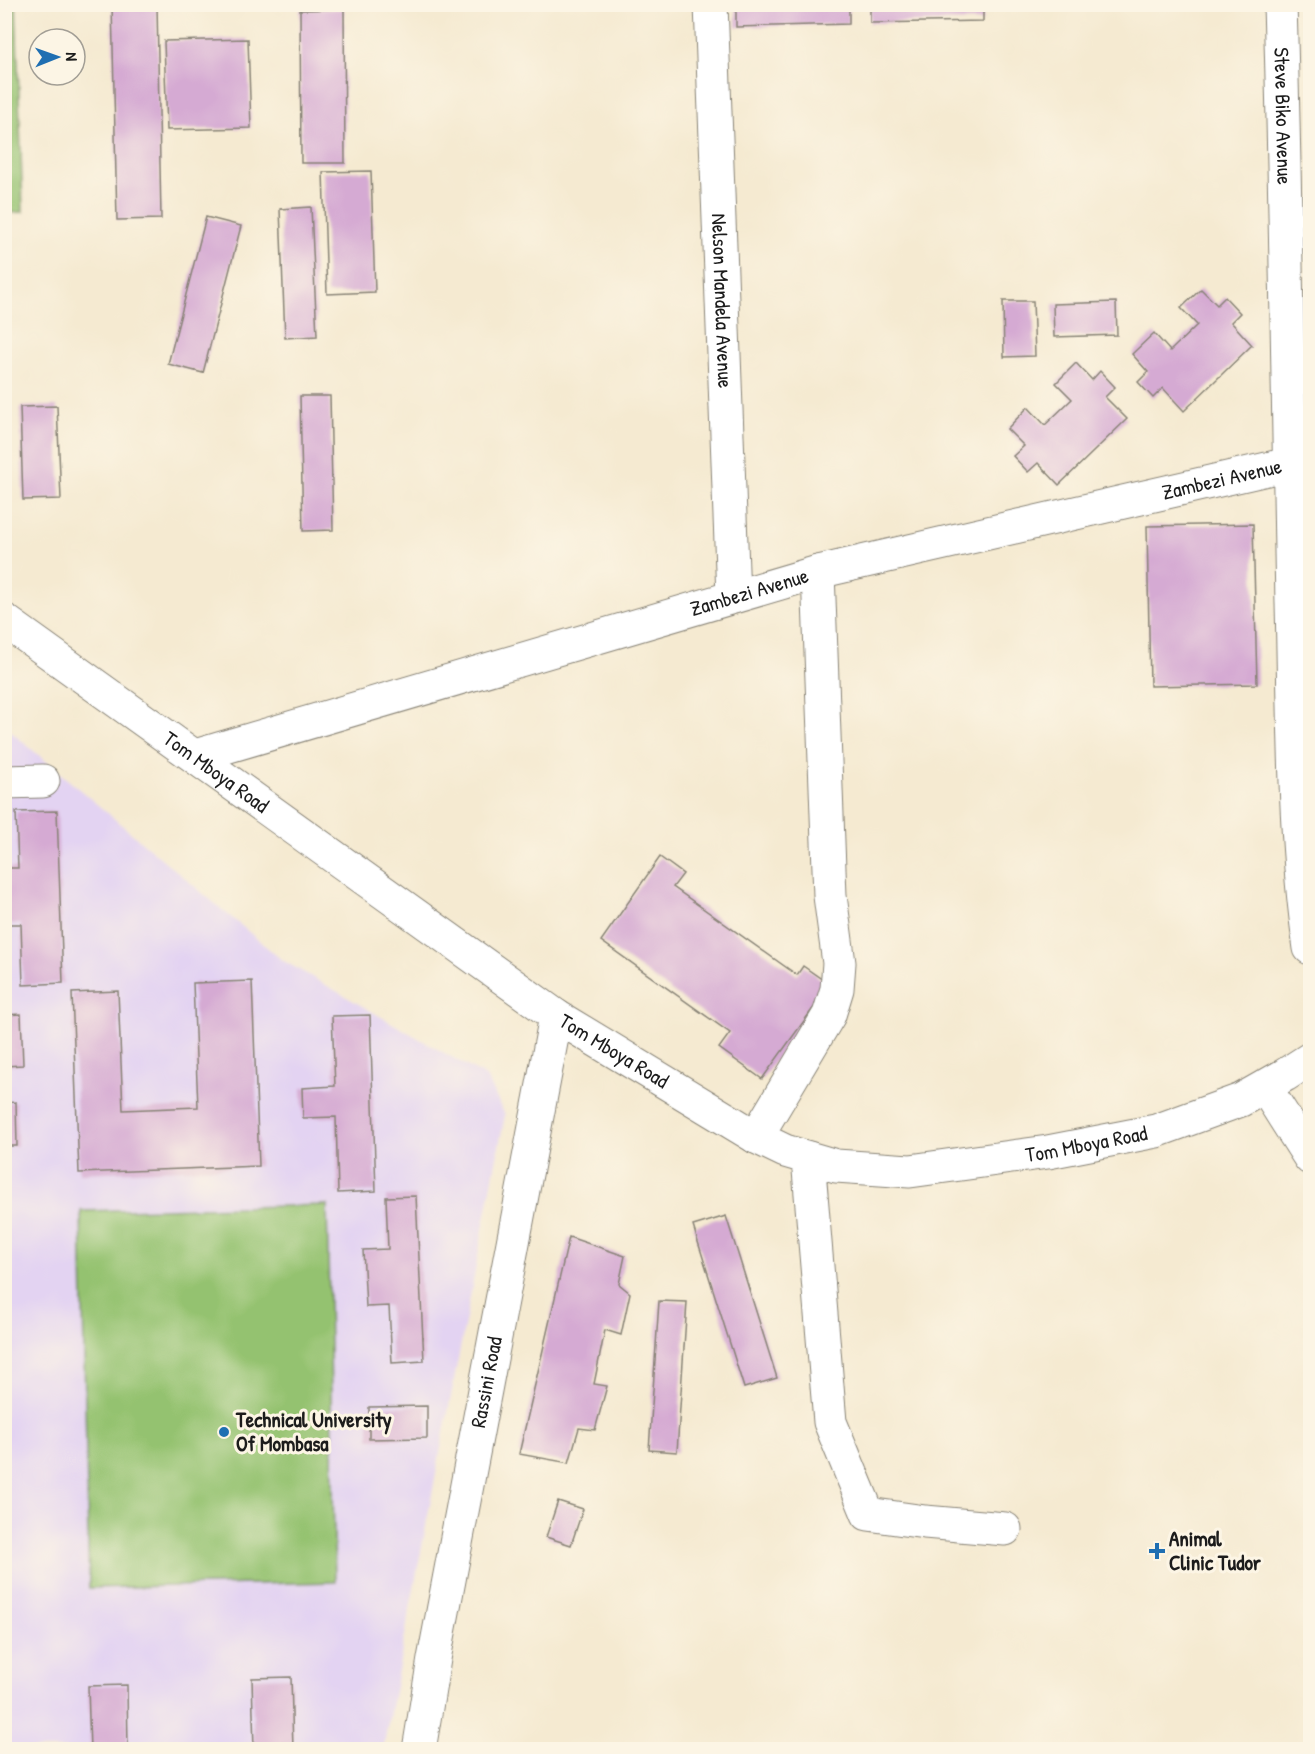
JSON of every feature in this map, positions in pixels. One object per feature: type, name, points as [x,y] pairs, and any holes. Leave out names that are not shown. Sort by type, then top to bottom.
[{"type":"street","name":"Nelson Mandela Avenue","points":[[711,4],[733,597]]},
{"type":"street","name":"Steve Biko Avenue","points":[[1280,4],[1285,181],[1300,464],[1298,834],[1304,904],[1311,948]]},
{"type":"street","name":"Zambezi Avenue","points":[[195,756],[818,572],[1300,464]]},
{"type":"street","points":[[756,1137],[829,1015],[837,989],[839,963],[830,896],[818,572]]},
{"type":"street","name":"Tom Mboya Road","points":[[4,620],[556,1016],[756,1137],[785,1151],[836,1166],[910,1171],[1048,1152],[1156,1131],[1241,1100],[1311,1059]]},
{"type":"street","points":[[4,782],[43,782]]},
{"type":"street","name":"Rassini Road","points":[[419,1749],[556,1016]]},
{"type":"street","points":[[1265,1087],[1311,1158]]},
{"type":"street","points":[[808,1158],[830,1422],[867,1514],[1005,1529]]},
{"type":"shaded area","name":"Technical University Of Mombasa","points":[[4,726],[282,960],[486,1077],[505,1115],[383,1749],[5,1749]]},
{"type":"green space","points":[[4,5],[16,5],[23,212],[5,213]]},
{"type":"green space","points":[[327,1205],[335,1582],[89,1588],[81,1211]]},
{"type":"building","points":[[112,4],[157,4],[161,219],[117,220]]},
{"type":"building","points":[[736,4],[849,4],[849,24],[736,27]]},
{"type":"building","points":[[870,4],[983,4],[983,21],[870,23]]},
{"type":"building","points":[[344,9],[345,163],[301,163],[300,10]]},
{"type":"building","points":[[248,39],[251,128],[167,130],[164,41]]},
{"type":"building","points":[[371,171],[375,292],[327,294],[323,172]]},
{"type":"building","points":[[311,207],[317,336],[285,338],[280,209]]},
{"type":"building","points":[[206,217],[241,226],[203,373],[168,364]]},
{"type":"building","points":[[1201,289],[1217,305],[1225,297],[1240,313],[1231,322],[1252,345],[1184,411],[1163,388],[1153,398],[1138,382],[1148,372],[1132,354],[1154,333],[1170,351],[1197,325],[1181,308]]},
{"type":"building","points":[[1003,301],[1033,301],[1035,356],[1004,357]]},
{"type":"building","points":[[1116,302],[1117,335],[1054,337],[1053,304]]},
{"type":"building","points":[[1076,363],[1092,380],[1100,371],[1115,387],[1105,397],[1127,419],[1059,485],[1038,463],[1028,472],[1013,456],[1024,446],[1007,429],[1028,407],[1045,425],[1072,399],[1056,383]]},
{"type":"building","points":[[300,396],[330,396],[333,530],[303,531]]},
{"type":"building","points":[[57,406],[61,499],[23,500],[20,407]]},
{"type":"building","points":[[1253,524],[1257,684],[1150,686],[1147,526]]},
{"type":"building","points":[[57,811],[63,983],[23,985],[21,924],[4,924],[4,868],[18,868],[16,812]]},
{"type":"building","points":[[660,857],[683,874],[673,887],[797,975],[803,966],[830,985],[762,1079],[719,1048],[730,1033],[601,941]]},
{"type":"building","points":[[252,981],[259,1166],[79,1173],[72,993],[118,991],[123,1110],[198,1107],[193,983]]},
{"type":"building","points":[[21,1014],[23,1065],[4,1066],[4,1015]]},
{"type":"building","points":[[370,1015],[376,1191],[338,1193],[336,1117],[303,1118],[302,1088],[335,1086],[332,1016]]},
{"type":"building","points":[[16,1102],[17,1146],[4,1146],[4,1103]]},
{"type":"building","points":[[416,1196],[424,1361],[392,1363],[389,1306],[366,1307],[363,1250],[388,1249],[386,1197]]},
{"type":"building","points":[[726,1216],[777,1378],[744,1388],[693,1226]]},
{"type":"building","points":[[569,1237],[625,1256],[619,1284],[630,1293],[621,1335],[605,1330],[594,1384],[607,1386],[595,1430],[579,1428],[569,1463],[519,1454]]},
{"type":"building","points":[[659,1301],[687,1302],[677,1452],[649,1450]]},
{"type":"building","points":[[427,1406],[427,1438],[369,1439],[369,1407]]},
{"type":"building","points":[[558,1501],[583,1509],[571,1545],[546,1537]]},
{"type":"building","points":[[291,1677],[293,1750],[254,1750],[252,1678]]},
{"type":"building","points":[[127,1685],[128,1750],[90,1750],[88,1686]]},
{"type":"place","name":"Technical University Of Mombasa","points":[[224,1432]]},
{"type":"place","name":"Animal Clinic Tudor","points":[[1157,1551]]}]
